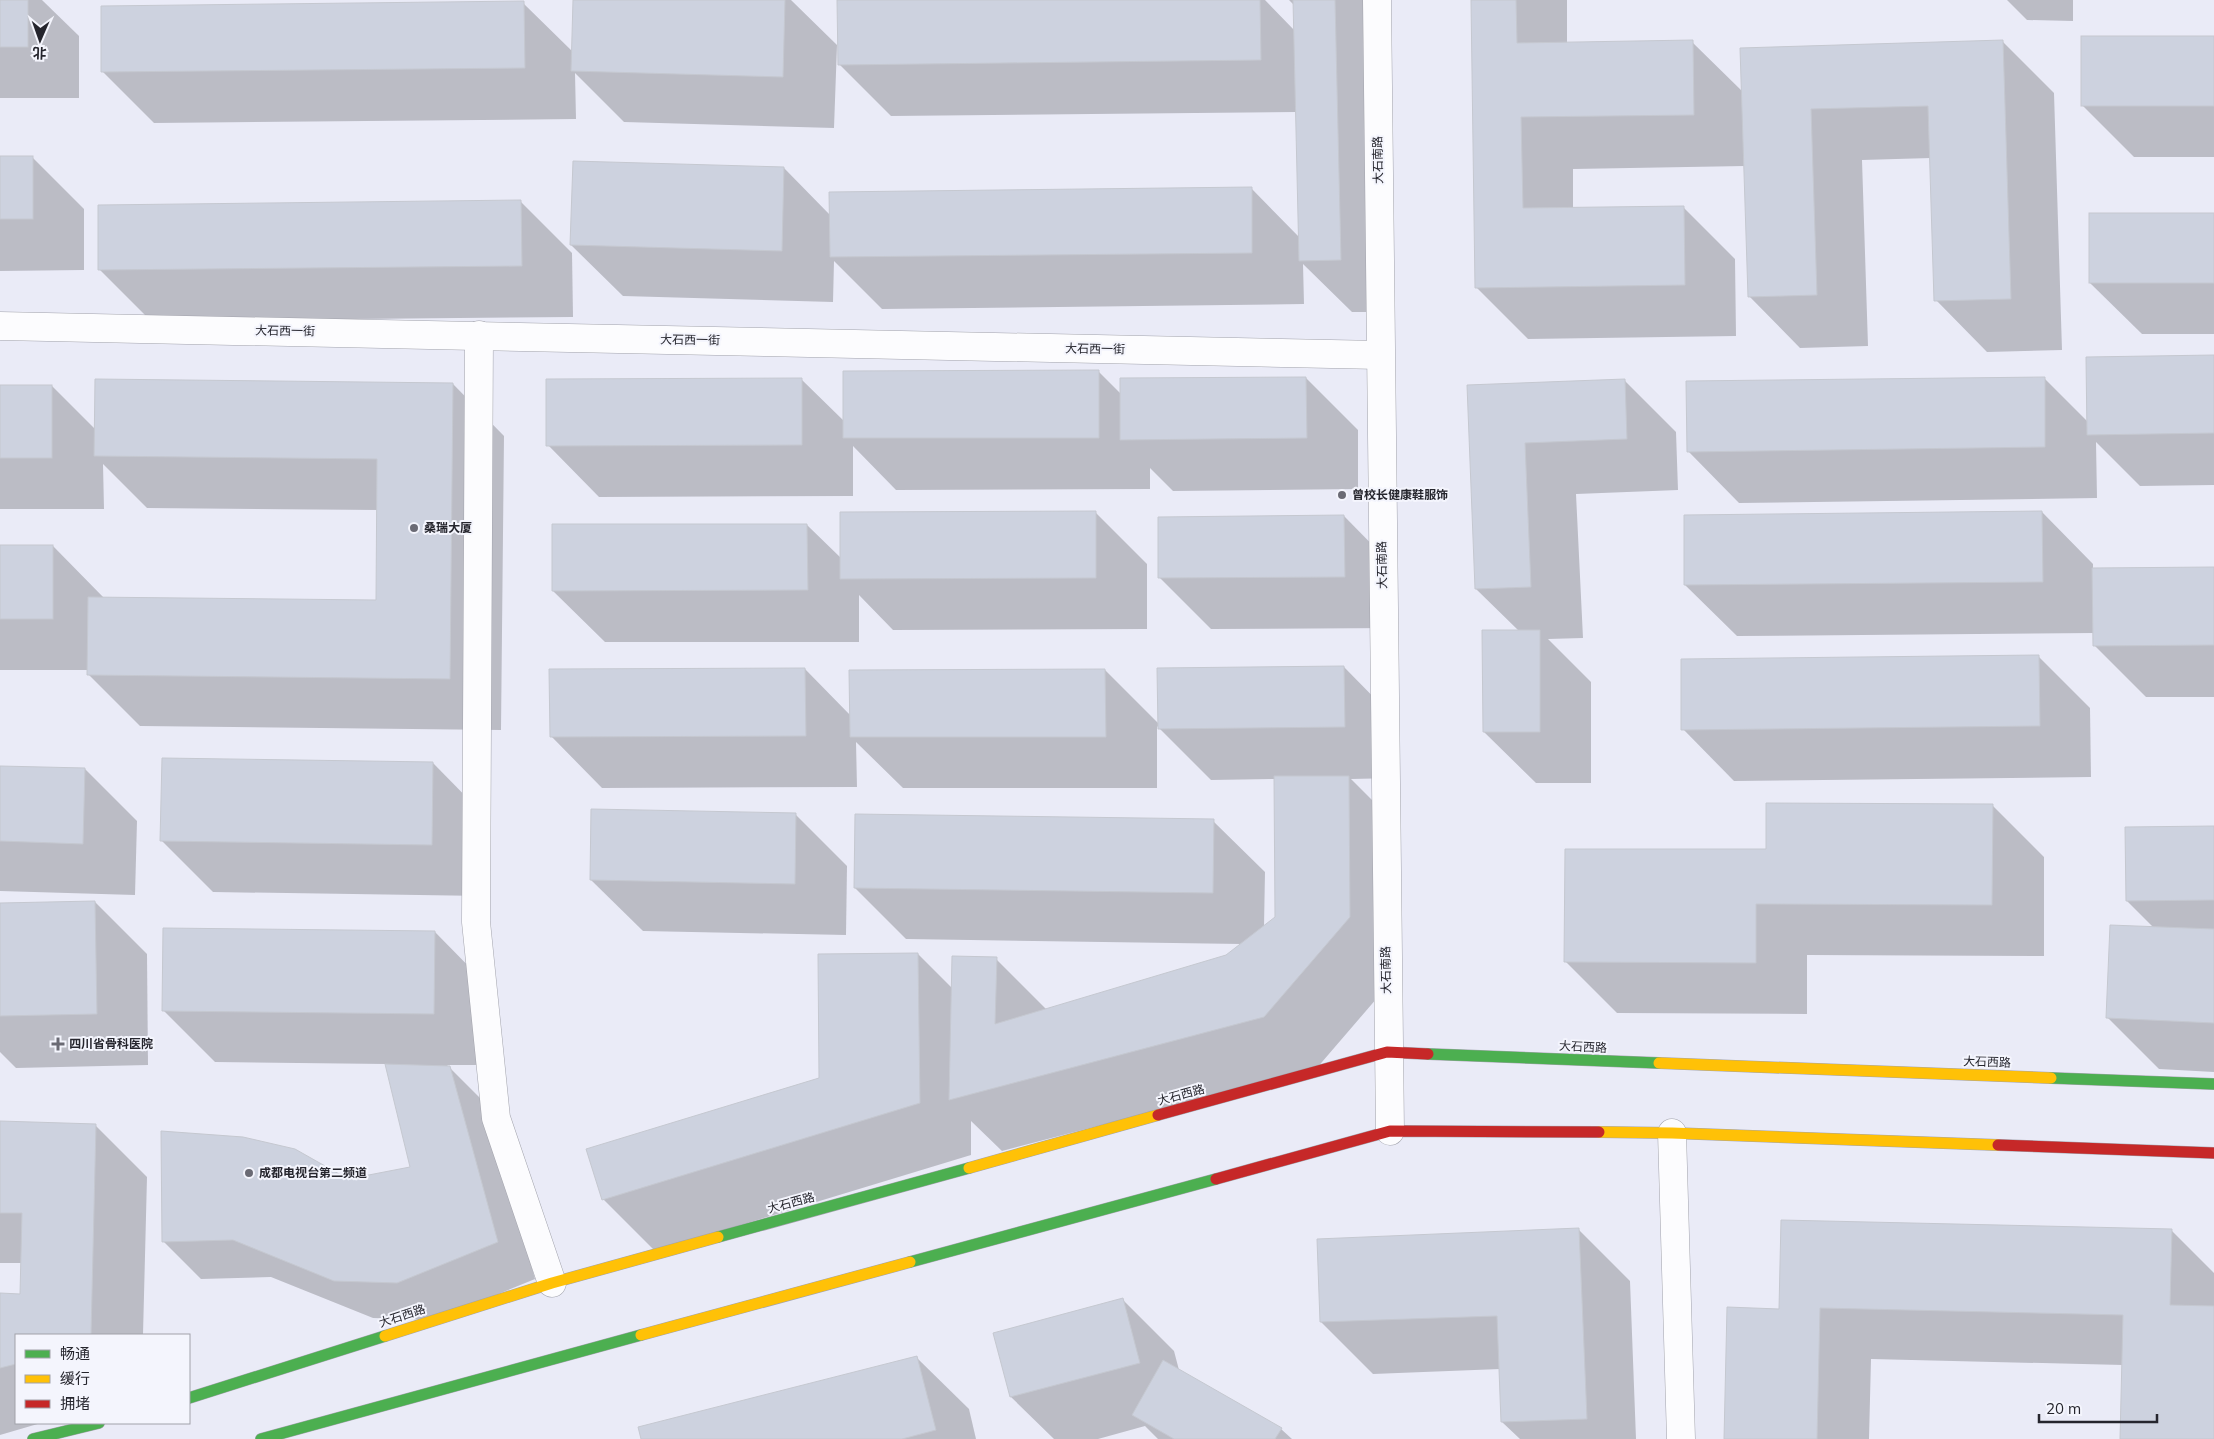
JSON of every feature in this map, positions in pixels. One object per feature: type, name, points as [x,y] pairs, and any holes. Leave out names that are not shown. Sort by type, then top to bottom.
[{"type":"main road","name":"大石西路","points":[[190,1398],[552,1283],[1387,1052],[2214,1084]]},
{"type":"main road","points":[[261,1439],[1390,1131],[1672,1134],[2214,1153]]},
{"type":"main road","points":[[33,1439],[95,1424]]},
{"type":"street","name":"大石南路","points":[[1377,0],[1387,1052],[1390,1131]]},
{"type":"street","name":"大石西一街","points":[[0,326],[1380,355]]},
{"type":"street","points":[[479,336],[476,922],[496,1118],[552,1283]]},
{"type":"street","points":[[1672,1134],[1680,1439]]},
{"type":"building","points":[[0,0],[28,0],[28,47],[0,47]]},
{"type":"building","points":[[573,0],[785,0],[783,77],[571,71]]},
{"type":"building","points":[[837,0],[1260,0],[1261,60],[838,65]]},
{"type":"building","points":[[1293,0],[1335,0],[1341,260],[1299,261]]},
{"type":"building","points":[[1471,0],[1516,0],[1517,43],[1693,40],[1694,115],[1521,117],[1523,208],[1684,206],[1685,285],[1475,288]]},
{"type":"building","points":[[524,1],[525,68],[101,72],[101,6]]},
{"type":"building","points":[[2081,36],[2214,36],[2214,106],[2081,106]]},
{"type":"building","points":[[2003,40],[2011,299],[1934,301],[1928,106],[1811,109],[1817,295],[1748,297],[1740,48]]},
{"type":"building","points":[[0,156],[33,156],[33,219],[0,219]]},
{"type":"building","points":[[573,161],[784,167],[782,251],[570,245]]},
{"type":"building","points":[[1252,187],[1252,253],[830,257],[829,192]]},
{"type":"building","points":[[521,200],[522,266],[98,270],[98,205]]},
{"type":"building","points":[[2089,213],[2214,213],[2214,283],[2089,283]]},
{"type":"building","points":[[2214,355],[2214,433],[2087,435],[2086,357]]},
{"type":"building","points":[[1099,370],[1099,438],[843,438],[843,371]]},
{"type":"building","points":[[1306,377],[1307,438],[1120,440],[1120,378]]},
{"type":"building","points":[[2045,377],[2045,447],[1687,452],[1686,381]]},
{"type":"building","points":[[802,378],[802,445],[546,446],[546,379]]},
{"type":"building","name":"桑瑞大厦","points":[[95,379],[453,383],[450,679],[87,675],[88,597],[376,600],[377,459],[94,456]]},
{"type":"building","points":[[1625,379],[1627,439],[1525,443],[1531,587],[1475,589],[1467,385]]},
{"type":"building","points":[[0,385],[52,385],[52,458],[0,458]]},
{"type":"building","points":[[1096,511],[1096,578],[840,579],[840,512]]},
{"type":"building","points":[[2042,511],[2043,582],[1684,585],[1684,515]]},
{"type":"building","points":[[1344,515],[1345,577],[1158,578],[1158,517]]},
{"type":"building","points":[[552,524],[807,524],[808,590],[552,591]]},
{"type":"building","points":[[0,545],[53,545],[53,619],[0,619]]},
{"type":"building","points":[[2214,567],[2214,645],[2093,646],[2092,568]]},
{"type":"building","points":[[1482,630],[1540,630],[1540,732],[1483,732]]},
{"type":"building","points":[[2039,655],[2040,726],[1681,730],[1681,659]]},
{"type":"building","points":[[1344,666],[1345,727],[1158,729],[1157,668]]},
{"type":"building","points":[[805,668],[806,736],[550,737],[549,669]]},
{"type":"building","points":[[1105,669],[1106,737],[850,737],[849,670]]},
{"type":"building","points":[[162,758],[433,762],[432,845],[160,841]]},
{"type":"building","points":[[0,766],[85,768],[83,844],[0,841]]},
{"type":"building","points":[[1274,776],[1349,776],[1350,917],[1264,1017],[949,1100],[952,956],[997,957],[995,1024],[1226,955],[1275,917]]},
{"type":"building","points":[[1766,803],[1993,804],[1992,905],[1756,904],[1756,963],[1564,962],[1565,849],[1766,849]]},
{"type":"building","points":[[591,809],[796,813],[795,884],[590,880]]},
{"type":"building","points":[[855,814],[1214,819],[1213,893],[854,888]]},
{"type":"building","points":[[2214,826],[2214,900],[2126,901],[2125,827]]},
{"type":"building","points":[[95,901],[97,1014],[0,1016],[0,903]]},
{"type":"building","points":[[2110,925],[2214,929],[2214,1023],[2106,1018]]},
{"type":"building","points":[[163,928],[435,931],[434,1014],[162,1011]]},
{"type":"building","points":[[918,953],[920,1103],[602,1200],[586,1149],[819,1078],[818,954]]},
{"type":"building","name":"成都电视台第二频道","points":[[385,1064],[450,1066],[498,1242],[397,1283],[334,1281],[233,1240],[162,1242],[161,1131],[243,1137],[295,1149],[348,1179],[410,1167]]},
{"type":"building","points":[[0,1121],[96,1124],[91,1334],[15,1334],[15,1364],[0,1368],[0,1293],[20,1294],[22,1213],[0,1213]]},
{"type":"building","points":[[1781,1220],[2172,1229],[2170,1305],[2214,1306],[2214,1439],[2120,1439],[2123,1315],[1820,1308],[1817,1439],[1724,1439],[1727,1307],[1779,1309]]},
{"type":"building","points":[[1579,1228],[1587,1419],[1501,1422],[1497,1316],[1320,1322],[1317,1239]]},
{"type":"building","points":[[1123,1298],[1140,1363],[1010,1397],[993,1333]]},
{"type":"building","points":[[917,1356],[936,1430],[902,1439],[641,1439],[638,1427]]},
{"type":"building","points":[[1163,1360],[1282,1428],[1275,1439],[1174,1439],[1132,1415]]},
{"type":"traffic: fast","points":[[1428,1054],[1659,1063]]},
{"type":"traffic: fast","points":[[2051,1078],[2214,1084]]},
{"type":"traffic: fast","points":[[718,1237],[969,1168]]},
{"type":"traffic: fast","points":[[910,1262],[1216,1179]]},
{"type":"traffic: fast","points":[[261,1439],[641,1335]]},
{"type":"traffic: fast","points":[[190,1398],[385,1336]]},
{"type":"traffic: fast","points":[[33,1439],[95,1424]]},
{"type":"traffic: slow","points":[[1659,1063],[2051,1078]]},
{"type":"traffic: slow","points":[[969,1168],[1158,1115]]},
{"type":"traffic: slow","points":[[1599,1132],[1998,1145]]},
{"type":"traffic: slow","points":[[385,1336],[552,1283],[718,1237]]},
{"type":"traffic: slow","points":[[641,1335],[910,1262]]},
{"type":"traffic: jam","points":[[1158,1115],[1387,1052],[1428,1054]]},
{"type":"traffic: jam","points":[[1216,1179],[1390,1131],[1599,1132]]},
{"type":"traffic: jam","points":[[1998,1145],[2214,1153]]},
{"type":"place","name":"曾校长健康鞋服饰","points":[[1342,495]]},
{"type":"place","name":"桑瑞大厦","points":[[414,528]]},
{"type":"place","name":"四川省骨科医院","points":[[58,1044]]},
{"type":"place","name":"成都电视台第二频道","points":[[249,1173]]}]
